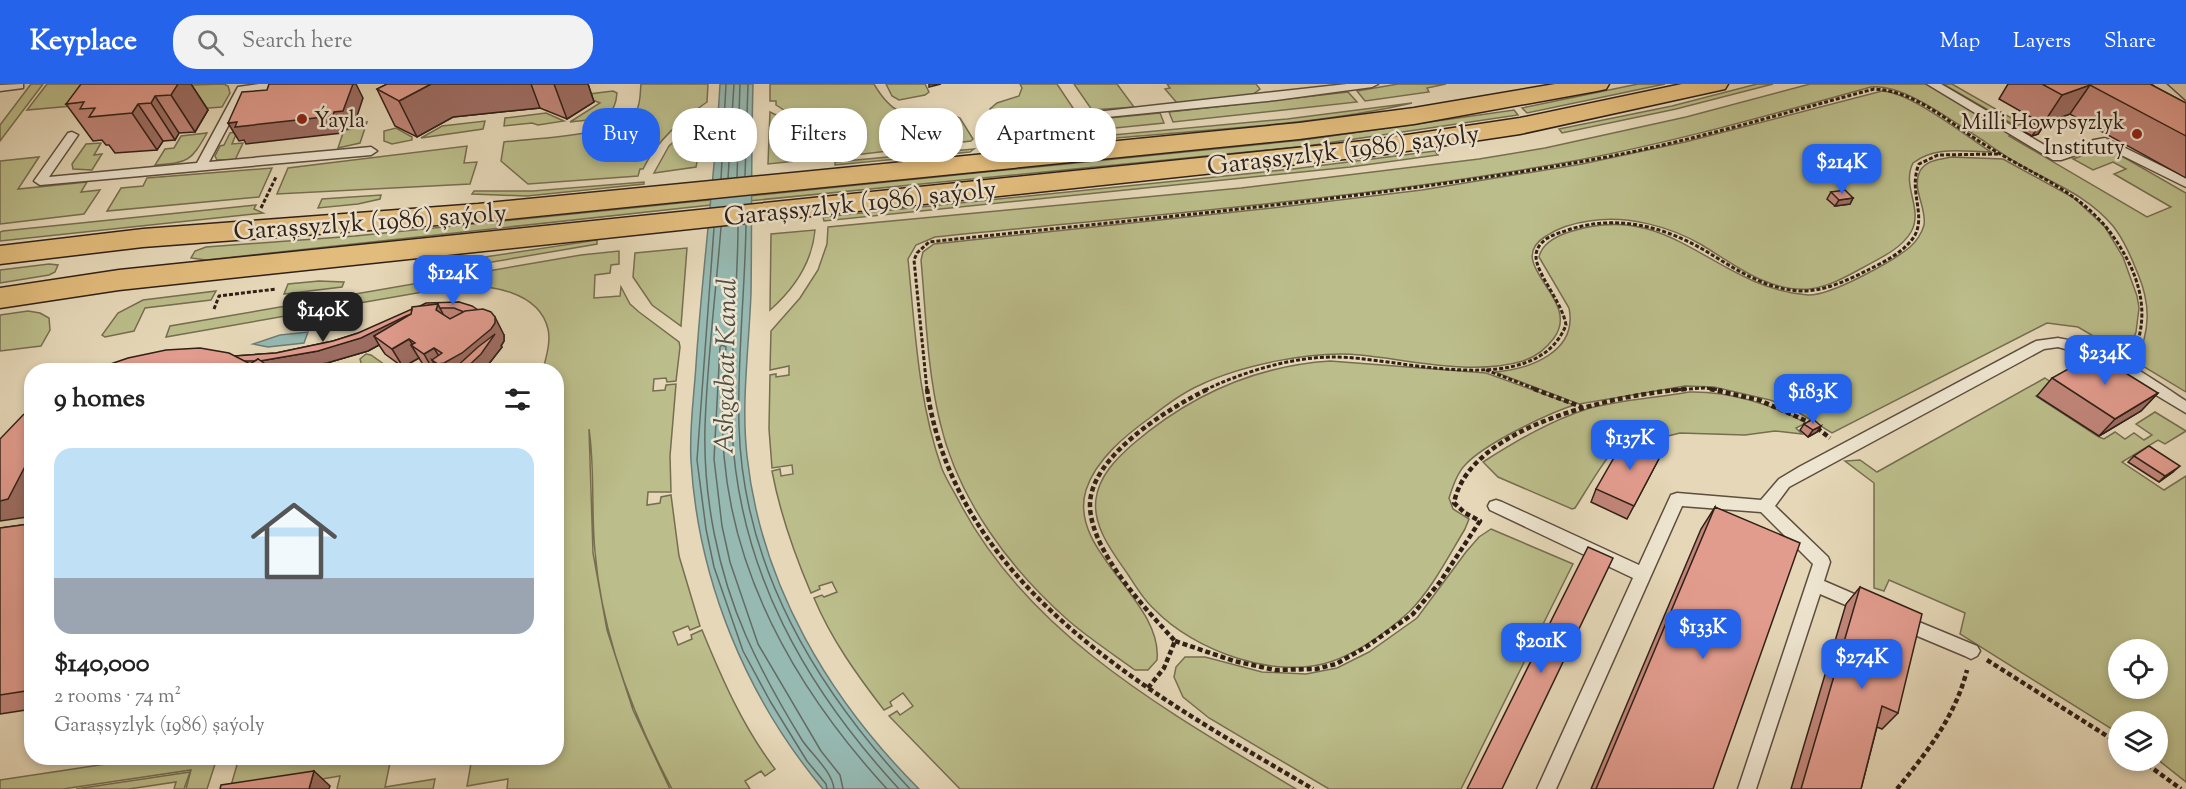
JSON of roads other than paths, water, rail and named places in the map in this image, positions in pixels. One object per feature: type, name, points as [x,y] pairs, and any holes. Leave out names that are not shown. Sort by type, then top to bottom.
[{"type":"main road","name":"Garaşsyzlyk (1986) şaýoly","points":[[0,255],[143,238],[478,213],[1357,124],[1503,102],[1597,84]]},
{"type":"main road","name":"Garaşsyzlyk (1986) şaýoly","points":[[0,298],[119,280],[1373,148],[1520,126],[1716,84]]},
{"type":"main road","points":[[119,280],[143,238]]},
{"type":"lane","points":[[200,168],[238,87],[294,84]]},
{"type":"lane","points":[[1265,84],[1276,97]]},
{"type":"lane","points":[[1116,113],[1276,97],[1372,84]]},
{"type":"lane","points":[[1933,84],[2057,157],[2098,142],[2104,142],[2186,183]]},
{"type":"lane","points":[[2159,84],[2186,108]]},
{"type":"lane","points":[[0,88],[19,86]]},
{"type":"lane","points":[[72,135],[40,181],[370,151]]},
{"type":"lane","points":[[1765,506],[1784,483],[1803,471],[2041,344],[2052,341],[2083,346],[2186,408]]},
{"type":"lane","points":[[1546,789],[1677,499],[1765,506],[1822,562],[1747,789]]},
{"type":"lane","points":[[1496,506],[1643,574]]},
{"type":"lane","points":[[1815,585],[1971,651]]},
{"type":"water","points":[[720,84],[753,84],[753,108],[718,108]]},
{"type":"water","name":"Ashgabat Kanal","points":[[714,162],[752,162],[751,293],[745,436],[755,504],[767,550],[804,637],[829,678],[856,717],[886,754],[919,789],[823,789],[771,716],[749,676],[716,593],[704,550],[696,505],[691,437]]},
{"type":"water","points":[[308,332],[304,343],[268,347],[253,344],[280,335]]},
{"type":"place","name":"Ýayla","points":[[302,119]]},
{"type":"place","name":"Milli Howpsyzlyk Instituty","points":[[2137,134]]}]
